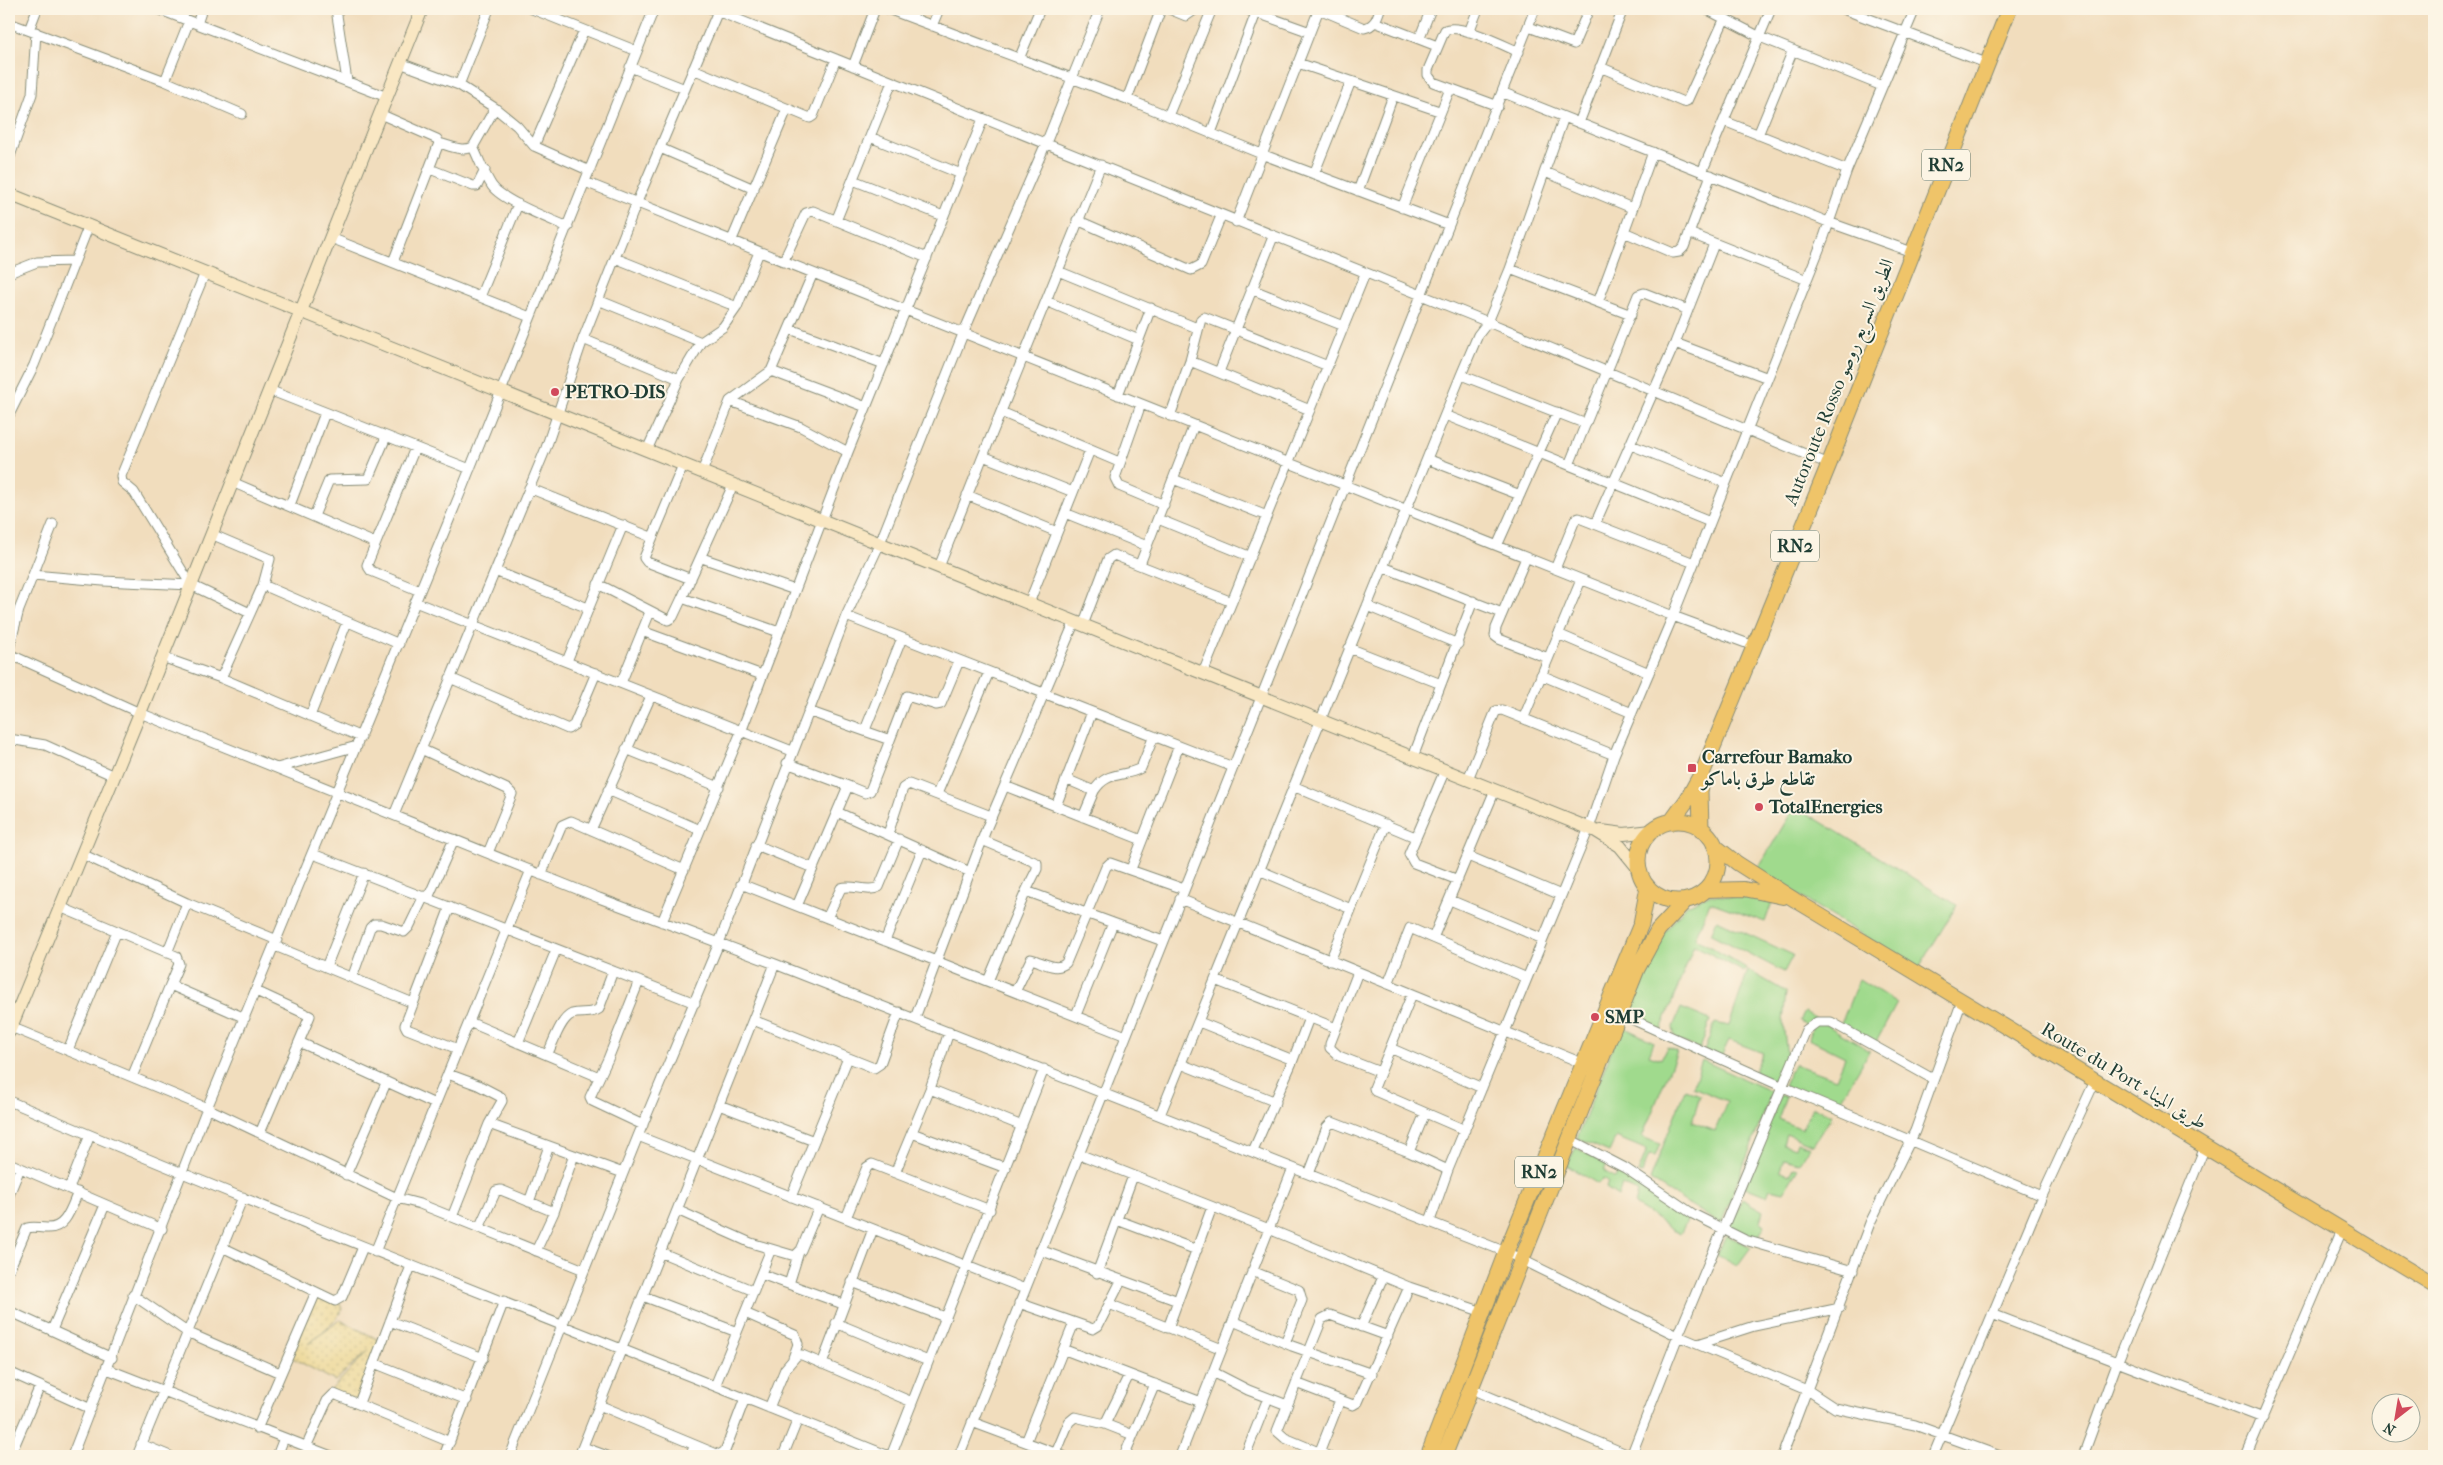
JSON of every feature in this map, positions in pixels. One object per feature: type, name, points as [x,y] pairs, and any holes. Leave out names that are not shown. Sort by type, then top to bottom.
[{"type":"highway","name":"Autoroute Rosso الطريق السريع روصو","points":[[1670,822],[1687,800],[1704,769],[1829,464],[1986,63],[2009,9]]},
{"type":"highway","name":"Autoroute Rosso الطريق السريع روصو","points":[[1702,830],[1700,791],[1704,769]]},
{"type":"highway","points":[[1670,822],[1687,823],[1702,830],[1714,845],[1717,857],[1717,869],[1713,880],[1705,890],[1686,900],[1674,901],[1662,898],[1648,887],[1638,868],[1641,845],[1652,831],[1670,822]]},
{"type":"highway","name":"RN2","points":[[1428,1456],[1506,1252],[1582,1063],[1641,924],[1648,887]]},
{"type":"highway","name":"RN2","points":[[1444,1456],[1571,1140],[1618,1013],[1650,943],[1664,923],[1686,900]]},
{"type":"main road","name":"Route du Port طريق الميناء","points":[[1714,845],[1795,900],[2434,1285]]},
{"type":"main road","name":"Route du Port طريق الميناء","points":[[1705,890],[1758,890],[1795,900]]},
{"type":"street","points":[[9,159],[32,94],[33,31],[37,9]]},
{"type":"street","points":[[158,9],[386,97]]},
{"type":"street","points":[[165,81],[193,22],[202,9]]},
{"type":"street","points":[[336,9],[347,81]]},
{"type":"street","points":[[422,9],[302,312],[10,1030],[68,1050],[207,1108],[397,1198],[420,1204],[584,1270]]},
{"type":"street","points":[[459,85],[489,9]]},
{"type":"street","points":[[532,9],[637,51]]},
{"type":"street","points":[[72,1456],[112,1358],[133,1295],[184,1173],[207,1108],[339,793],[654,9]]},
{"type":"street","points":[[853,66],[875,9]]},
{"type":"street","points":[[888,9],[1127,99],[1264,155],[1449,225]]},
{"type":"street","points":[[932,26],[939,9]]},
{"type":"street","points":[[1019,59],[1040,9]]},
{"type":"street","points":[[510,1456],[638,1136],[719,943],[787,763],[846,616],[880,543],[963,334],[1046,143],[1100,9]]},
{"type":"street","points":[[1127,99],[1161,9]]},
{"type":"street","points":[[1169,9],[1186,16],[1196,9]]},
{"type":"street","points":[[1168,116],[1212,9]]},
{"type":"street","points":[[1246,9],[1310,32]]},
{"type":"street","points":[[1236,222],[1264,155],[1319,9],[1364,28],[1370,27],[1375,22],[1380,9]]},
{"type":"street","points":[[1419,39],[1431,9]]},
{"type":"street","points":[[1469,32],[1478,9]]},
{"type":"street","points":[[959,1456],[1344,485],[1504,93],[1535,9]]},
{"type":"street","points":[[1529,26],[1574,44],[1578,40],[1589,9]]},
{"type":"street","points":[[1579,123],[1623,9]]},
{"type":"street","points":[[1706,9],[1760,37],[1882,86]]},
{"type":"street","points":[[1624,232],[1673,253],[1679,252],[1684,247],[1724,121],[1771,9]]},
{"type":"street","points":[[1843,9],[1986,63]]},
{"type":"street","points":[[1430,1221],[1448,1170],[1561,895],[1592,829],[1614,755],[1673,616],[1768,378],[1807,280],[1847,170],[1915,9]]},
{"type":"street","points":[[394,815],[530,488],[598,300],[685,89],[715,10],[1101,165],[1273,237],[1488,322],[1829,464]]},
{"type":"street","points":[[1211,133],[1256,12]]},
{"type":"street","points":[[1600,67],[1683,102],[1687,101],[1725,18]]},
{"type":"street","points":[[1375,22],[1437,46]]},
{"type":"street","points":[[9,23],[165,81],[242,114]]},
{"type":"street","points":[[1498,106],[1432,82],[1428,75],[1437,46],[1445,30],[1450,28],[1469,32],[1519,52]]},
{"type":"street","points":[[534,146],[584,30]]},
{"type":"street","points":[[1758,135],[1793,50]]},
{"type":"street","points":[[693,69],[809,118],[813,116],[836,59]]},
{"type":"street","points":[[400,63],[459,85],[495,108],[517,126],[534,146],[590,172]]},
{"type":"street","points":[[1298,63],[1439,111]]},
{"type":"street","points":[[630,67],[685,89]]},
{"type":"street","points":[[1314,174],[1351,81]]},
{"type":"street","points":[[836,221],[892,82]]},
{"type":"street","points":[[1402,208],[1439,111],[1450,89]]},
{"type":"street","points":[[1504,93],[1828,222],[1912,252]]},
{"type":"street","points":[[1358,191],[1393,96]]},
{"type":"street","points":[[380,114],[437,139],[439,143],[467,150],[473,147],[495,108]]},
{"type":"street","points":[[731,242],[787,109]]},
{"type":"street","points":[[1160,1115],[1461,375],[1478,335],[1488,322],[1510,269],[1564,117]]},
{"type":"street","points":[[662,922],[741,732],[848,452],[983,119]]},
{"type":"street","points":[[1724,121],[1847,170]]},
{"type":"street","points":[[870,137],[961,174]]},
{"type":"street","points":[[393,262],[439,143]]},
{"type":"street","points":[[473,147],[492,186],[518,204],[568,227]]},
{"type":"street","points":[[660,148],[754,188]]},
{"type":"street","points":[[1598,302],[1653,152]]},
{"type":"street","points":[[939,567],[1077,220],[1101,165]]},
{"type":"street","points":[[430,169],[473,186],[477,186],[480,183],[485,170]]},
{"type":"street","points":[[1545,172],[1632,208]]},
{"type":"street","points":[[852,180],[944,216]]},
{"type":"street","points":[[585,182],[1580,580],[1754,646]]},
{"type":"street","points":[[9,194],[1592,829],[1620,846],[1638,868]]},
{"type":"street","points":[[480,297],[518,204]]},
{"type":"street","points":[[783,262],[806,213],[812,211],[927,258]]},
{"type":"street","points":[[1077,220],[1191,270],[1201,265],[1221,216]]},
{"type":"street","points":[[9,415],[34,365],[89,226]]},
{"type":"street","points":[[1689,233],[1807,280]]},
{"type":"street","points":[[1219,372],[1273,237]]},
{"type":"street","points":[[331,238],[530,317]]},
{"type":"street","points":[[1595,524],[1675,343],[1714,244]]},
{"type":"street","points":[[647,450],[679,379],[701,342],[723,327],[736,307],[759,252]]},
{"type":"street","points":[[615,258],[736,307]]},
{"type":"street","points":[[9,273],[38,262],[75,261]]},
{"type":"street","points":[[1510,269],[1631,315]]},
{"type":"street","points":[[1058,271],[1197,328]]},
{"type":"street","points":[[191,585],[134,492],[122,482],[121,476],[205,273]]},
{"type":"street","points":[[702,472],[730,401],[772,371],[813,273]]},
{"type":"street","points":[[1204,673],[1365,274]]},
{"type":"street","points":[[1251,289],[1344,326]]},
{"type":"street","points":[[1569,465],[1638,294],[1641,292],[1688,310]]},
{"type":"street","points":[[598,300],[701,342]]},
{"type":"street","points":[[1046,301],[1139,340]]},
{"type":"street","points":[[1118,395],[1152,308]]},
{"type":"street","points":[[1170,416],[1190,360],[1200,319],[1204,317],[1328,366]]},
{"type":"street","points":[[790,329],[884,364]]},
{"type":"street","points":[[583,339],[679,379]]},
{"type":"street","points":[[1675,343],[1768,378]]},
{"type":"street","points":[[1190,360],[1310,410]]},
{"type":"street","points":[[772,371],[866,407]]},
{"type":"street","points":[[1461,375],[1586,424]]},
{"type":"street","points":[[269,390],[470,469]]},
{"type":"street","points":[[730,401],[801,427],[848,452]]},
{"type":"street","points":[[1141,404],[1119,462],[1115,478],[1119,486],[1164,505]]},
{"type":"street","points":[[1002,412],[1119,462]]},
{"type":"street","points":[[1497,546],[1557,412]]},
{"type":"street","points":[[290,506],[324,413]]},
{"type":"street","points":[[1445,415],[1710,522]]},
{"type":"street","points":[[1140,564],[1194,425]]},
{"type":"street","points":[[314,516],[329,480],[368,479],[386,437]]},
{"type":"street","points":[[1631,444],[1726,483]]},
{"type":"street","points":[[415,448],[367,565],[368,570],[420,591]]},
{"type":"street","points":[[1029,603],[1090,450]]},
{"type":"street","points":[[984,456],[1073,492]]},
{"type":"street","points":[[1427,459],[1520,494]]},
{"type":"street","points":[[683,465],[651,538],[645,560],[691,579]]},
{"type":"street","points":[[1173,479],[1267,516]]},
{"type":"street","points":[[232,482],[375,543]]},
{"type":"street","points":[[598,584],[650,612],[671,620],[702,558],[734,485]]},
{"type":"street","points":[[530,488],[651,538]]},
{"type":"street","points":[[967,495],[1058,532]]},
{"type":"street","points":[[1065,513],[1147,546]]},
{"type":"street","points":[[1555,569],[1575,520],[1579,518],[1694,563]]},
{"type":"street","points":[[1158,519],[1251,557]]},
{"type":"street","points":[[9,649],[19,610],[53,524]]},
{"type":"street","points":[[567,661],[623,526]]},
{"type":"street","points":[[211,534],[270,559],[263,585],[222,678]]},
{"type":"street","points":[[915,1018],[991,816],[1045,694],[1111,556],[1118,555],[1232,602]]},
{"type":"street","points":[[702,558],[795,590]]},
{"type":"street","points":[[1526,558],[1502,613],[1495,636],[1548,658]]},
{"type":"street","points":[[1383,567],[1502,613]]},
{"type":"street","points":[[495,571],[588,608]]},
{"type":"street","points":[[33,575],[103,581],[191,585],[250,613]]},
{"type":"street","points":[[1524,718],[1580,580]]},
{"type":"street","points":[[263,585],[399,644]]},
{"type":"street","points":[[682,598],[779,632]]},
{"type":"street","points":[[1413,757],[1473,601]]},
{"type":"street","points":[[415,602],[792,751]]},
{"type":"street","points":[[1366,606],[1458,644]]},
{"type":"street","points":[[621,683],[650,612]]},
{"type":"street","points":[[846,616],[1233,767]]},
{"type":"street","points":[[310,716],[347,622]]},
{"type":"street","points":[[642,631],[762,674]]},
{"type":"street","points":[[1558,634],[1649,673]]},
{"type":"street","points":[[865,730],[902,638]]},
{"type":"street","points":[[1349,648],[1441,684]]},
{"type":"street","points":[[9,654],[140,713],[542,875],[915,1018],[1506,1252],[1678,1336],[1808,1391],[1835,1408],[1916,1425],[2000,1456]]},
{"type":"street","points":[[162,657],[222,678],[361,737]]},
{"type":"street","points":[[787,763],[865,793],[870,790],[907,696],[936,705],[941,704],[960,661]]},
{"type":"street","points":[[937,794],[988,672]]},
{"type":"street","points":[[450,678],[568,729],[574,725],[596,673]]},
{"type":"street","points":[[1542,675],[1632,713]]},
{"type":"street","points":[[590,830],[651,696]]},
{"type":"street","points":[[1468,779],[1496,711],[1502,710],[1614,755]]},
{"type":"street","points":[[808,711],[890,740]]},
{"type":"street","points":[[1056,806],[1092,712]]},
{"type":"street","points":[[1083,817],[1094,791],[1101,782],[1111,776],[1140,768],[1154,736]]},
{"type":"street","points":[[9,739],[46,746],[114,776]]},
{"type":"street","points":[[277,768],[357,746]]},
{"type":"street","points":[[1131,869],[1179,746]]},
{"type":"street","points":[[421,749],[507,789],[512,794],[488,853]]},
{"type":"street","points":[[626,749],[719,787]]},
{"type":"street","points":[[1445,770],[1410,849],[1410,859],[1458,880]]},
{"type":"street","points":[[1066,779],[1094,791]]},
{"type":"street","points":[[888,834],[903,788],[909,784],[991,816]]},
{"type":"street","points":[[798,906],[848,786]]},
{"type":"street","points":[[1005,786],[1142,840]]},
{"type":"street","points":[[1293,786],[1415,837]]},
{"type":"street","points":[[608,790],[700,830]]},
{"type":"street","points":[[1433,938],[1495,790]]},
{"type":"street","points":[[837,812],[970,872]]},
{"type":"street","points":[[542,875],[562,825],[571,821],[684,870]]},
{"type":"street","points":[[1330,961],[1386,824]]},
{"type":"street","points":[[1592,829],[1624,834],[1652,831]]},
{"type":"street","points":[[352,978],[370,928],[374,924],[381,924],[404,932],[409,927],[454,839]]},
{"type":"street","points":[[827,918],[841,888],[848,886],[872,889],[879,887],[899,839]]},
{"type":"street","points":[[982,840],[1037,863],[1037,869],[988,981]]},
{"type":"street","points":[[756,846],[813,868]]},
{"type":"street","points":[[885,941],[922,850]]},
{"type":"street","points":[[82,854],[326,967],[413,1003]]},
{"type":"street","points":[[313,854],[506,928],[556,950],[695,1002]]},
{"type":"street","points":[[1468,856],[1561,895]]},
{"type":"street","points":[[1016,992],[1031,959],[1053,966],[1064,966],[1107,864],[1114,863],[1184,889]]},
{"type":"street","points":[[375,1252],[531,870]]},
{"type":"street","points":[[1259,870],[1351,909]]},
{"type":"street","points":[[326,967],[364,874]]},
{"type":"street","points":[[741,884],[1126,1036]]},
{"type":"street","points":[[1026,891],[1163,942]]},
{"type":"street","points":[[1180,899],[1582,1063]]},
{"type":"street","points":[[1450,900],[1543,939]]},
{"type":"street","points":[[167,952],[187,903]]},
{"type":"street","points":[[60,907],[176,956],[179,964],[132,1077]]},
{"type":"street","points":[[450,907],[405,1022],[406,1029],[458,1049]]},
{"type":"street","points":[[1076,1016],[1113,923]]},
{"type":"street","points":[[1388,984],[1410,928],[1527,978]]},
{"type":"street","points":[[68,1050],[118,931]]},
{"type":"street","points":[[518,1043],[556,950]]},
{"type":"street","points":[[606,1456],[581,1452],[775,964]]},
{"type":"street","points":[[547,1055],[564,1021],[571,1014],[594,1013],[599,1009],[613,971]]},
{"type":"street","points":[[1358,972],[1330,1044],[1333,1052],[1380,1072]]},
{"type":"street","points":[[1215,980],[1336,1028]]},
{"type":"street","points":[[639,981],[591,1094],[591,1099],[643,1124]]},
{"type":"street","points":[[170,985],[245,1018]]},
{"type":"street","points":[[256,991],[310,1016],[260,1133]]},
{"type":"street","points":[[1412,994],[1380,1072],[1374,1088],[1375,1091],[1465,1130]]},
{"type":"street","points":[[1782,1456],[1879,1203],[1910,1141],[1962,1001]]},
{"type":"street","points":[[753,1020],[874,1068],[877,1067],[899,1012]]},
{"type":"street","points":[[1618,1013],[1781,1086],[2042,1196]]},
{"type":"street","points":[[1253,1151],[1276,1102],[1309,1018]]},
{"type":"street","points":[[1471,1389],[1631,1456],[1678,1336],[1806,1030],[1811,1025],[1824,1021],[1837,1025],[1933,1079]]},
{"type":"street","points":[[469,1022],[599,1078]]},
{"type":"street","points":[[1199,1022],[1293,1060]]},
{"type":"street","points":[[895,1173],[930,1089],[950,1032]]},
{"type":"street","points":[[300,1042],[435,1104]]},
{"type":"street","points":[[1390,1048],[1482,1088]]},
{"type":"street","points":[[791,1196],[848,1058]]},
{"type":"street","points":[[1181,1064],[1276,1102]]},
{"type":"street","points":[[9,1101],[375,1252],[504,1301],[890,1456],[965,1266],[990,1210],[1044,1069]]},
{"type":"street","points":[[448,1074],[478,1085],[501,1097],[501,1106],[489,1124],[452,1217]]},
{"type":"street","points":[[1933,1456],[2042,1196],[2096,1081]]},
{"type":"street","points":[[346,1175],[386,1083]]},
{"type":"street","points":[[930,1089],[1022,1126]]},
{"type":"street","points":[[719,1105],[814,1141]]},
{"type":"street","points":[[1409,1152],[1425,1113]]},
{"type":"street","points":[[1309,1174],[1327,1127],[1332,1122],[1409,1152],[1448,1170]]},
{"type":"street","points":[[489,1124],[623,1173]]},
{"type":"street","points":[[912,1133],[1006,1168]]},
{"type":"street","points":[[9,1270],[27,1228],[33,1226],[54,1229],[62,1225],[90,1135]]},
{"type":"street","points":[[638,1136],[1025,1289]]},
{"type":"street","points":[[1571,1140],[1625,1168],[1693,1214],[1723,1230],[1760,1245],[1853,1271]]},
{"type":"street","points":[[529,1202],[549,1146]]},
{"type":"street","points":[[2083,1456],[2117,1363],[2205,1147]]},
{"type":"street","points":[[1079,1154],[1269,1229],[1382,1277],[1483,1312]]},
{"type":"street","points":[[536,1251],[554,1212],[574,1155]]},
{"type":"street","points":[[9,1163],[162,1229]]},
{"type":"street","points":[[846,1218],[868,1166],[872,1164],[990,1210]]},
{"type":"street","points":[[9,1195],[20,1168]]},
{"type":"street","points":[[1180,1456],[1293,1168]]},
{"type":"street","points":[[1097,1273],[1133,1176]]},
{"type":"street","points":[[479,1228],[496,1190],[501,1190],[554,1212]]},
{"type":"street","points":[[136,1456],[243,1197]]},
{"type":"street","points":[[52,1330],[105,1204]]},
{"type":"street","points":[[789,1284],[798,1255],[818,1207]]},
{"type":"street","points":[[1168,1328],[1212,1207]]},
{"type":"street","points":[[677,1210],[751,1243],[795,1256],[798,1255]]},
{"type":"street","points":[[1117,1220],[1196,1250]]},
{"type":"street","points":[[822,1364],[843,1304],[873,1229]]},
{"type":"street","points":[[2246,1456],[2342,1230]]},
{"type":"street","points":[[222,1247],[335,1301],[340,1300],[364,1247]]},
{"type":"street","points":[[715,1386],[771,1249]]},
{"type":"street","points":[[1040,1250],[1097,1273],[1178,1301]]},
{"type":"street","points":[[660,1252],[754,1291]]},
{"type":"street","points":[[359,1403],[411,1266]]},
{"type":"street","points":[[1252,1271],[1300,1290],[1302,1293],[1302,1300],[1285,1343]]},
{"type":"street","points":[[761,1274],[843,1304]]},
{"type":"street","points":[[1362,1327],[1382,1277]]},
{"type":"street","points":[[1019,1303],[1093,1330],[1098,1326],[1121,1281]]},
{"type":"street","points":[[852,1282],[945,1317]]},
{"type":"street","points":[[1296,1383],[1353,1405],[1358,1402],[1409,1287]]},
{"type":"street","points":[[257,1428],[316,1292]]},
{"type":"street","points":[[133,1295],[187,1332],[280,1373]]},
{"type":"street","points":[[643,1296],[737,1332]]},
{"type":"street","points":[[444,1456],[504,1301]]},
{"type":"street","points":[[1110,1304],[1222,1349]]},
{"type":"street","points":[[1698,1344],[1754,1326],[1840,1308]]},
{"type":"street","points":[[9,1311],[112,1358]]},
{"type":"street","points":[[745,1313],[795,1335],[798,1344],[769,1408]]},
{"type":"street","points":[[1992,1314],[2263,1418]]},
{"type":"street","points":[[1340,1400],[1322,1455],[1279,1434],[1278,1428],[1308,1352],[1325,1316],[1330,1315],[1388,1336]]},
{"type":"street","points":[[390,1321],[483,1358]]},
{"type":"street","points":[[1233,1321],[1308,1352],[1372,1374]]},
{"type":"street","points":[[836,1323],[928,1361]]},
{"type":"street","points":[[1026,1442],[1065,1350],[1074,1323]]},
{"type":"street","points":[[1065,1350],[1201,1402]]},
{"type":"street","points":[[793,1358],[802,1355],[912,1402]]},
{"type":"street","points":[[374,1363],[467,1400]]},
{"type":"street","points":[[107,1369],[331,1456]]},
{"type":"street","points":[[9,1372],[91,1409]]},
{"type":"street","points":[[1213,1372],[1287,1405]]},
{"type":"street","points":[[1105,1424],[1129,1375]]},
{"type":"street","points":[[1124,1456],[1154,1384]]},
{"type":"street","points":[[10,1456],[40,1386]]},
{"type":"street","points":[[306,1447],[330,1396],[338,1394],[450,1442]]},
{"type":"street","points":[[599,1405],[719,1454],[725,1451],[745,1398]]},
{"type":"street","points":[[1245,1456],[1268,1398]]},
{"type":"street","points":[[972,1422],[1059,1455],[1071,1419],[1075,1417],[1105,1424],[1133,1435]]},
{"type":"street","points":[[783,1456],[798,1419]]},
{"type":"street","points":[[277,1456],[284,1438]]},
{"type":"street","points":[[141,1444],[170,1456]]},
{"type":"street","points":[[690,1456],[695,1445]]},
{"type":"green space","points":[[1795,806],[1957,905],[1918,969],[1757,870]]},
{"type":"green space","points":[[1709,895],[1773,899],[1765,922],[1710,902],[1695,938],[1746,968],[1744,972],[1694,945],[1660,1033],[1623,1016],[1663,934],[1687,905]]},
{"type":"green space","points":[[1717,920],[1793,955],[1784,972],[1711,934]]},
{"type":"green space","points":[[1748,970],[1786,992],[1783,1022],[1787,1056],[1778,1083],[1754,1072],[1763,1053],[1729,1040],[1721,1057],[1704,1051],[1715,1023],[1729,1026]]},
{"type":"green space","points":[[1859,979],[1897,1003],[1874,1046],[1841,1024]]},
{"type":"green space","points":[[1681,1008],[1710,1020],[1700,1049],[1675,1039],[1673,1027]]},
{"type":"green space","points":[[1805,1012],[1870,1051],[1836,1107],[1784,1086],[1794,1064],[1836,1079],[1845,1057],[1809,1039],[1812,1029],[1800,1021]]},
{"type":"green space","points":[[1621,1026],[1654,1042],[1649,1055],[1661,1059],[1667,1047],[1677,1051],[1642,1137],[1660,1144],[1655,1156],[1649,1155],[1642,1174],[1638,1173],[1647,1150],[1616,1137],[1609,1152],[1577,1138]]},
{"type":"green space","points":[[1702,1060],[1772,1092],[1721,1224],[1650,1180],[1685,1089],[1700,1095],[1692,1122],[1715,1131],[1727,1101],[1693,1087]]},
{"type":"green space","points":[[1780,1095],[1786,1097],[1778,1119],[1802,1129],[1812,1107],[1832,1115],[1813,1145],[1786,1134],[1783,1144],[1795,1148],[1797,1142],[1810,1147],[1799,1163],[1784,1159],[1780,1170],[1790,1175],[1794,1168],[1798,1169],[1784,1192],[1770,1189],[1767,1196],[1745,1187]]},
{"type":"green space","points":[[1576,1148],[1607,1164],[1604,1171],[1615,1178],[1619,1171],[1689,1217],[1680,1234],[1635,1205],[1638,1192],[1622,1185],[1618,1196],[1606,1188],[1608,1182],[1603,1178],[1598,1184],[1566,1165]]},
{"type":"green space","points":[[1742,1199],[1763,1211],[1760,1221],[1765,1225],[1757,1240],[1729,1228]]},
{"type":"green space","points":[[1726,1235],[1751,1247],[1737,1266],[1717,1255]]},
{"type":"sand","points":[[315,1295],[340,1304],[342,1309],[336,1320],[308,1344],[340,1320],[379,1340],[358,1401],[331,1390],[369,1350],[335,1381],[291,1357]]},
{"type":"place","name":"PETRO-DIS","points":[[555,392]]},
{"type":"place","name":"Carrefour Bamako تقاطع طرق باماكو","points":[[1692,768]]},
{"type":"place","name":"TotalEnergies","points":[[1759,807]]},
{"type":"place","name":"SMP","points":[[1595,1017]]}]
